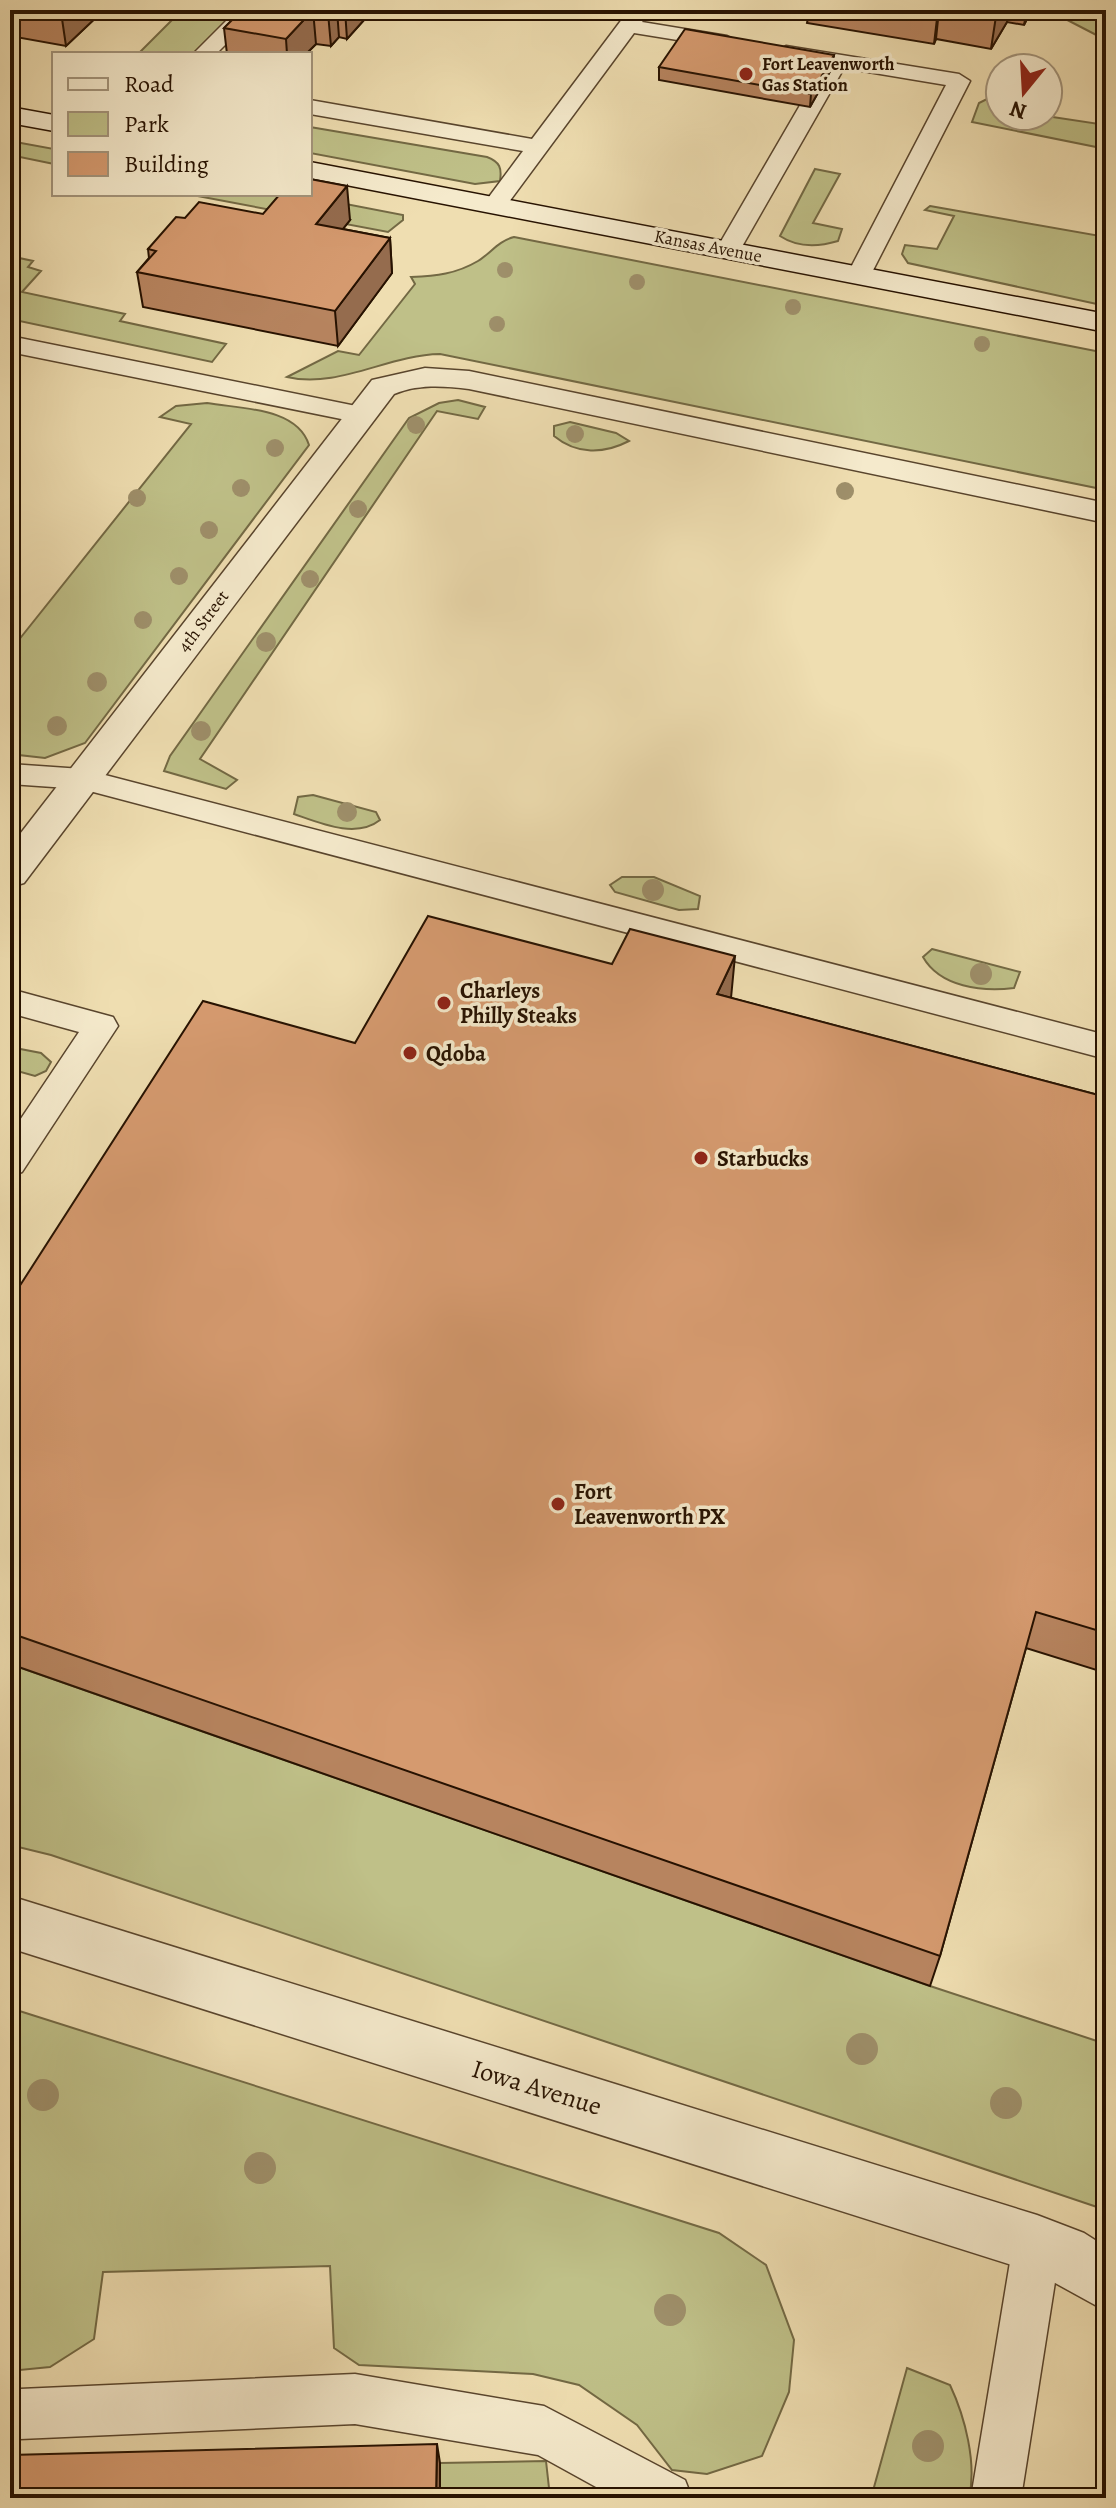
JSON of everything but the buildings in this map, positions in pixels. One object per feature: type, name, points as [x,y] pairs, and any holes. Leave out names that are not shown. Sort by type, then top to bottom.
[{"type":"street","points":[[10,115],[52,123]]},
{"type":"street","name":"Kansas Avenue","points":[[312,170],[1106,323]]},
{"type":"street","name":"4th Street","points":[[10,874],[383,387],[404,378],[431,375],[469,380],[1106,513]]},
{"type":"street","name":"Iowa Avenue","points":[[10,1922],[1078,2259]]},
{"type":"lane","points":[[206,52],[249,10]]},
{"type":"lane","points":[[495,205],[634,18],[756,47],[959,81],[859,275]]},
{"type":"lane","points":[[728,250],[837,60]]},
{"type":"lane","points":[[312,107],[538,147]]},
{"type":"lane","points":[[10,344],[361,415]]},
{"type":"lane","points":[[10,774],[82,779],[1106,1047]]},
{"type":"lane","points":[[10,1001],[101,1026],[10,1163]]},
{"type":"lane","points":[[996,2498],[1078,2259]]},
{"type":"lane","points":[[20,2414],[355,2399],[544,2431],[667,2498]]},
{"type":"green space","points":[[182,10],[239,10],[196,52],[140,52]]},
{"type":"green space","points":[[1048,10],[1106,10],[1106,40]]},
{"type":"green space","points":[[984,100],[984,124],[972,122],[979,103]]},
{"type":"green space","points":[[1064,119],[1106,125],[1106,149],[1022,132],[1064,132]]},
{"type":"green space","points":[[312,127],[487,157],[495,161],[501,172],[500,181],[475,184],[312,153]]},
{"type":"green space","points":[[10,141],[52,149],[52,164],[10,155]]},
{"type":"green space","points":[[815,169],[840,174],[813,223],[842,229],[838,241],[816,245],[787,240],[780,236]]},
{"type":"green space","points":[[198,196],[304,196],[403,215],[403,220],[388,232]]},
{"type":"green space","points":[[930,206],[1106,237],[1106,306],[908,263],[902,254],[905,245],[937,249],[954,216],[925,210]]},
{"type":"green space","points":[[514,237],[1106,353],[1106,490],[440,354],[401,360],[325,379],[287,377],[338,351],[359,355],[415,284],[411,277],[462,269]]},
{"type":"green space","points":[[10,256],[33,261],[28,267],[41,271],[22,292],[125,314],[120,321],[226,344],[212,362],[10,319]]},
{"type":"green space","points":[[458,400],[485,407],[478,419],[437,411],[200,759],[237,780],[226,789],[164,771],[170,756],[409,418],[439,403]]},
{"type":"green space","points":[[207,403],[280,417],[293,423],[309,445],[85,743],[45,758],[10,754],[10,651],[191,424],[160,417],[176,406]]},
{"type":"green space","points":[[570,422],[616,433],[629,441],[600,450],[572,447],[554,436],[554,426]]},
{"type":"green space","points":[[313,795],[376,812],[380,820],[370,826],[349,829],[294,814],[298,797]]},
{"type":"green space","points":[[622,877],[654,877],[700,896],[698,909],[679,910],[615,892],[610,885]]},
{"type":"green space","points":[[932,949],[1020,972],[1014,988],[989,989],[963,985],[930,967],[923,957]]},
{"type":"green space","points":[[10,1047],[41,1053],[51,1062],[46,1071],[35,1076],[10,1069]]},
{"type":"green space","points":[[10,1664],[930,1986],[1106,2044],[1106,2210],[51,1855],[10,1845]]},
{"type":"green space","points":[[10,2008],[719,2233],[766,2265],[794,2340],[789,2392],[762,2456],[707,2474],[672,2470],[637,2425],[579,2385],[533,2374],[359,2365],[334,2348],[330,2266],[103,2272],[94,2339],[50,2367],[10,2371]]},
{"type":"green space","points":[[907,2368],[950,2385],[968,2440],[972,2470],[969,2498],[871,2498]]},
{"type":"green space","points":[[546,2461],[549,2488],[539,2498],[440,2498],[440,2463]]},
{"type":"place","name":"Fort Leavenworth Gas Station","points":[[746,74]]},
{"type":"place","name":"Charleys Philly Steaks","points":[[444,1003]]},
{"type":"place","name":"Qdoba","points":[[410,1053]]},
{"type":"place","name":"Starbucks","points":[[701,1158]]},
{"type":"place","name":"Fort Leavenworth PX","points":[[558,1504]]}]
